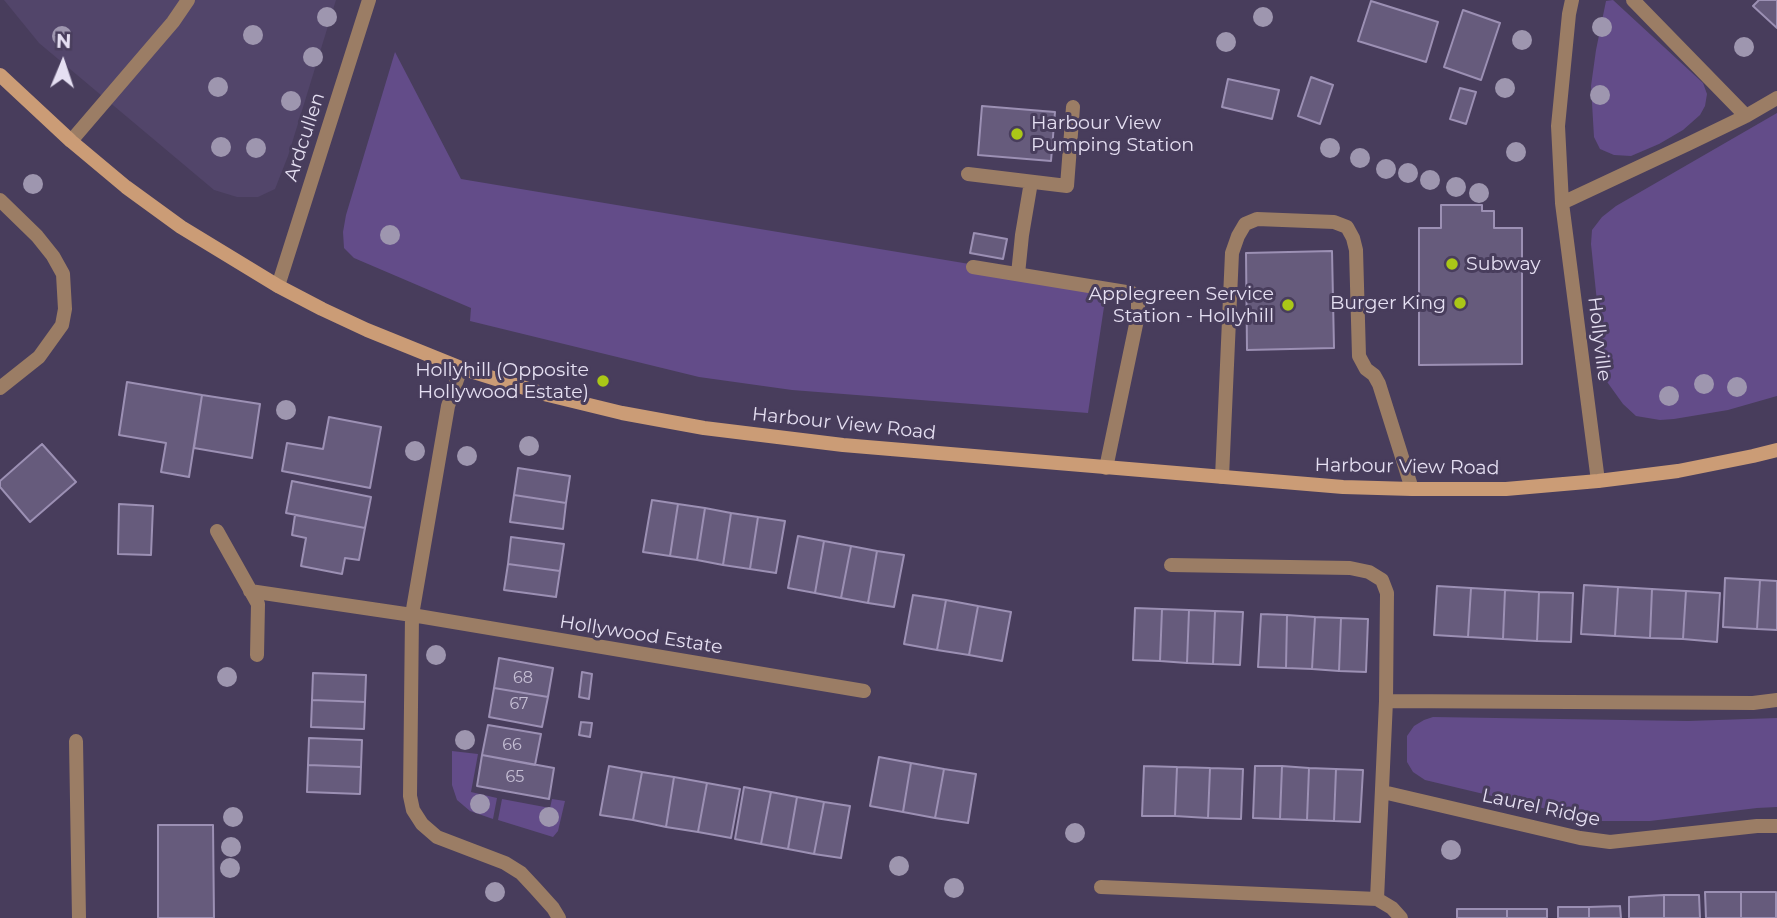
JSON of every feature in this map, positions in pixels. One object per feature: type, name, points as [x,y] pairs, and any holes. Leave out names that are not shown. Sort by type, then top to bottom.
[{"type":"street","points":[[71,141],[173,22],[188,0]]},
{"type":"street","name":"Ardcullen","points":[[278,286],[369,0]]},
{"type":"street","name":"Hollyville","points":[[1572,0],[1558,126],[1562,203],[1598,481]]},
{"type":"street","points":[[1633,0],[1746,116]]},
{"type":"street","name":"Harbour View Road","points":[[0,75],[71,141],[127,187],[181,227],[278,286],[368,330],[461,368],[544,394],[654,420],[843,445],[1343,487],[1412,489],[1506,489],[1598,481],[1678,471],[1777,450]]},
{"type":"street","points":[[1562,203],[1746,116],[1777,98]]},
{"type":"street","points":[[968,174],[1067,186],[1073,107]]},
{"type":"street","points":[[1018,274],[1031,182]]},
{"type":"street","points":[[0,200],[37,236],[53,256],[62,274],[65,309],[62,325],[39,357],[0,388]]},
{"type":"street","points":[[1222,477],[1232,253],[1238,236],[1245,225],[1257,219],[1334,222],[1347,227],[1353,238],[1356,250],[1359,356],[1379,384],[1412,489]]},
{"type":"street","points":[[973,267],[1132,293],[1138,299],[1138,315],[1106,468]]},
{"type":"street","points":[[461,368],[448,406],[412,615],[410,796],[422,824],[437,836],[505,863],[521,873],[559,918]]},
{"type":"street","points":[[217,531],[258,604],[257,655]]},
{"type":"street","points":[[1171,565],[1350,568],[1369,572],[1382,580],[1387,593],[1386,701],[1377,899]]},
{"type":"street","name":"Hollywood Estate","points":[[250,591],[412,615],[864,691]]},
{"type":"street","points":[[1386,701],[1753,703],[1777,700]]},
{"type":"street","points":[[76,741],[79,918]]},
{"type":"street","name":"Laurel Ridge","points":[[1383,792],[1580,838],[1610,842],[1777,826]]},
{"type":"street","points":[[1101,887],[1377,899],[1392,908],[1401,918]]},
{"type":"shaded area","points":[[4,0],[336,0],[288,156],[275,189],[258,197],[237,197],[214,190],[39,43]]},
{"type":"shaded area","points":[[1613,0],[1703,83],[1707,94],[1700,115],[1683,130],[1631,156],[1614,155],[1600,149],[1594,137],[1591,86],[1606,1]]},
{"type":"shaded area","points":[[395,52],[461,179],[1107,287],[1088,413],[792,390],[699,377],[470,321],[471,308],[354,258],[344,248],[346,215]]},
{"type":"shaded area","points":[[1777,113],[1777,396],[1728,410],[1674,419],[1636,416],[1623,404],[1605,379],[1591,244],[1592,230],[1602,217],[1616,206]]},
{"type":"shaded area","points":[[1433,717],[1688,721],[1777,718],[1777,807],[1650,821],[1597,821],[1425,780],[1413,772],[1407,762],[1407,736],[1414,726]]},
{"type":"shaded area","points":[[452,751],[478,754],[471,792],[497,798],[493,819],[470,811],[457,800],[452,785]]},
{"type":"shaded area","points":[[502,799],[550,808],[552,799],[565,801],[558,831],[553,837],[498,820]]},
{"type":"building","points":[[1759,0],[1777,0],[1777,28],[1753,6]]},
{"type":"building","points":[[1371,1],[1438,22],[1426,62],[1358,41]]},
{"type":"building","points":[[1463,10],[1500,23],[1481,80],[1444,67]]},
{"type":"building","points":[[1311,77],[1333,85],[1320,124],[1298,116]]},
{"type":"building","points":[[1228,79],[1279,90],[1272,119],[1222,107]]},
{"type":"building","points":[[1460,88],[1476,92],[1466,124],[1450,119]]},
{"type":"building","name":"Harbour View Pumping Station","points":[[982,106],[1055,112],[1051,161],[978,155]]},
{"type":"building","points":[[1441,205],[1482,205],[1482,211],[1494,211],[1494,228],[1522,228],[1522,364],[1419,365],[1419,228],[1441,228]]},
{"type":"building","points":[[974,233],[1007,239],[1003,259],[970,253]]},
{"type":"building","points":[[1332,251],[1334,348],[1247,350],[1246,253]]},
{"type":"building","points":[[127,382],[202,395],[189,477],[161,472],[166,443],[119,435]]},
{"type":"building","points":[[202,395],[260,404],[252,458],[194,448]]},
{"type":"building","points":[[329,417],[381,427],[370,488],[282,471],[287,443],[323,449]]},
{"type":"building","points":[[42,444],[76,482],[30,522],[0,487],[0,481]]},
{"type":"building","points":[[518,468],[570,476],[566,503],[514,495]]},
{"type":"building","points":[[292,481],[371,497],[365,528],[286,513]]},
{"type":"building","points":[[514,495],[566,503],[563,529],[510,522]]},
{"type":"building","points":[[652,500],[678,504],[670,556],[643,552]]},
{"type":"building","points":[[119,504],[153,506],[151,555],[118,554]]},
{"type":"building","points":[[678,504],[705,508],[697,560],[670,556]]},
{"type":"building","points":[[705,508],[731,513],[723,565],[697,560]]},
{"type":"building","points":[[731,513],[758,517],[750,569],[723,565]]},
{"type":"building","points":[[295,515],[365,528],[359,560],[345,558],[342,574],[301,566],[306,538],[292,535]]},
{"type":"building","points":[[758,517],[785,521],[776,573],[750,569]]},
{"type":"building","points":[[798,536],[824,541],[815,593],[788,588]]},
{"type":"building","points":[[511,537],[564,544],[560,571],[508,564]]},
{"type":"building","points":[[824,541],[851,546],[841,598],[815,593]]},
{"type":"building","points":[[851,546],[877,551],[868,603],[841,598]]},
{"type":"building","points":[[877,551],[904,555],[894,607],[868,603]]},
{"type":"building","points":[[508,564],[560,571],[556,597],[504,590]]},
{"type":"building","points":[[1725,578],[1760,580],[1757,629],[1723,627]]},
{"type":"building","points":[[1760,580],[1777,581],[1777,630],[1757,629]]},
{"type":"building","points":[[1584,585],[1618,587],[1615,636],[1581,634]]},
{"type":"building","points":[[1437,586],[1471,588],[1468,637],[1434,635]]},
{"type":"building","points":[[1618,587],[1652,589],[1650,638],[1615,636]]},
{"type":"building","points":[[1471,588],[1505,590],[1503,639],[1468,637]]},
{"type":"building","points":[[1652,589],[1686,591],[1683,639],[1650,638]]},
{"type":"building","points":[[1505,590],[1539,592],[1537,641],[1503,639]]},
{"type":"building","points":[[1686,591],[1720,593],[1717,642],[1683,639]]},
{"type":"building","points":[[1539,592],[1573,593],[1571,642],[1537,641]]},
{"type":"building","points":[[913,595],[946,600],[937,650],[904,644]]},
{"type":"building","points":[[946,600],[978,606],[969,655],[937,650]]},
{"type":"building","points":[[978,606],[1011,612],[1002,661],[969,655]]},
{"type":"building","points":[[1135,608],[1162,609],[1160,661],[1133,660]]},
{"type":"building","points":[[1162,609],[1189,610],[1187,663],[1160,661]]},
{"type":"building","points":[[1189,610],[1215,611],[1213,664],[1187,663]]},
{"type":"building","points":[[1215,611],[1243,612],[1240,665],[1213,664]]},
{"type":"building","points":[[1261,614],[1287,615],[1286,668],[1258,667]]},
{"type":"building","points":[[1287,615],[1315,617],[1312,669],[1286,668]]},
{"type":"building","points":[[1315,617],[1341,618],[1339,671],[1312,669]]},
{"type":"building","points":[[1341,618],[1368,619],[1366,672],[1339,671]]},
{"type":"building","points":[[499,658],[553,668],[548,697],[494,688]]},
{"type":"building","points":[[582,672],[592,674],[589,699],[579,697]]},
{"type":"building","points":[[313,673],[366,675],[365,702],[312,700]]},
{"type":"building","points":[[494,688],[548,697],[542,727],[489,717]]},
{"type":"building","points":[[312,700],[365,702],[364,729],[311,727]]},
{"type":"building","points":[[581,722],[592,723],[590,737],[579,735]]},
{"type":"building","points":[[488,725],[541,734],[535,765],[482,755]]},
{"type":"building","points":[[309,738],[362,740],[361,767],[308,765]]},
{"type":"building","points":[[482,755],[554,768],[549,799],[477,786]]},
{"type":"building","points":[[879,757],[911,763],[903,812],[870,806]]},
{"type":"building","points":[[911,763],[944,769],[935,818],[903,812]]},
{"type":"building","points":[[308,765],[361,767],[360,794],[307,792]]},
{"type":"building","points":[[609,766],[642,772],[633,820],[600,815]]},
{"type":"building","points":[[1144,766],[1177,767],[1175,816],[1142,816]]},
{"type":"building","points":[[1255,766],[1282,766],[1280,819],[1253,818]]},
{"type":"building","points":[[1282,766],[1309,768],[1307,820],[1280,819]]},
{"type":"building","points":[[1177,767],[1210,768],[1208,818],[1175,816]]},
{"type":"building","points":[[1210,768],[1243,769],[1241,819],[1208,818]]},
{"type":"building","points":[[1309,768],[1336,769],[1334,821],[1307,820]]},
{"type":"building","points":[[944,769],[976,774],[968,823],[935,818]]},
{"type":"building","points":[[1336,769],[1363,770],[1360,822],[1334,821]]},
{"type":"building","points":[[642,772],[674,777],[666,827],[633,820]]},
{"type":"building","points":[[674,777],[707,783],[698,832],[666,827]]},
{"type":"building","points":[[707,783],[740,789],[731,838],[698,832]]},
{"type":"building","points":[[744,787],[771,792],[761,844],[735,839]]},
{"type":"building","points":[[771,792],[797,797],[788,849],[761,844]]},
{"type":"building","points":[[797,797],[824,802],[814,854],[788,849]]},
{"type":"building","points":[[824,802],[850,806],[841,858],[814,854]]},
{"type":"building","points":[[158,825],[213,825],[214,918],[158,918]]},
{"type":"building","points":[[1705,892],[1741,892],[1741,918],[1706,918]]},
{"type":"building","points":[[1741,892],[1776,892],[1776,918],[1741,918]]},
{"type":"building","points":[[1664,895],[1699,895],[1700,918],[1664,918]]},
{"type":"building","points":[[1664,895],[1664,918],[1629,918],[1629,897]]},
{"type":"building","points":[[1620,906],[1621,918],[1589,918],[1589,907]]},
{"type":"building","points":[[1558,907],[1589,907],[1589,918],[1558,918]]},
{"type":"building","points":[[1457,909],[1507,909],[1507,918],[1457,918]]},
{"type":"building","points":[[1507,909],[1547,909],[1547,918],[1507,918]]},
{"type":"place","name":"Harbour View Pumping Station","points":[[1017,134]]},
{"type":"place","name":"Subway","points":[[1452,264]]},
{"type":"place","name":"Burger King","points":[[1460,303]]},
{"type":"place","name":"Applegreen Service Station - Hollyhill","points":[[1288,305]]},
{"type":"place","name":"Hollyhill (Opposite Hollywood Estate)","points":[[603,381]]}]
